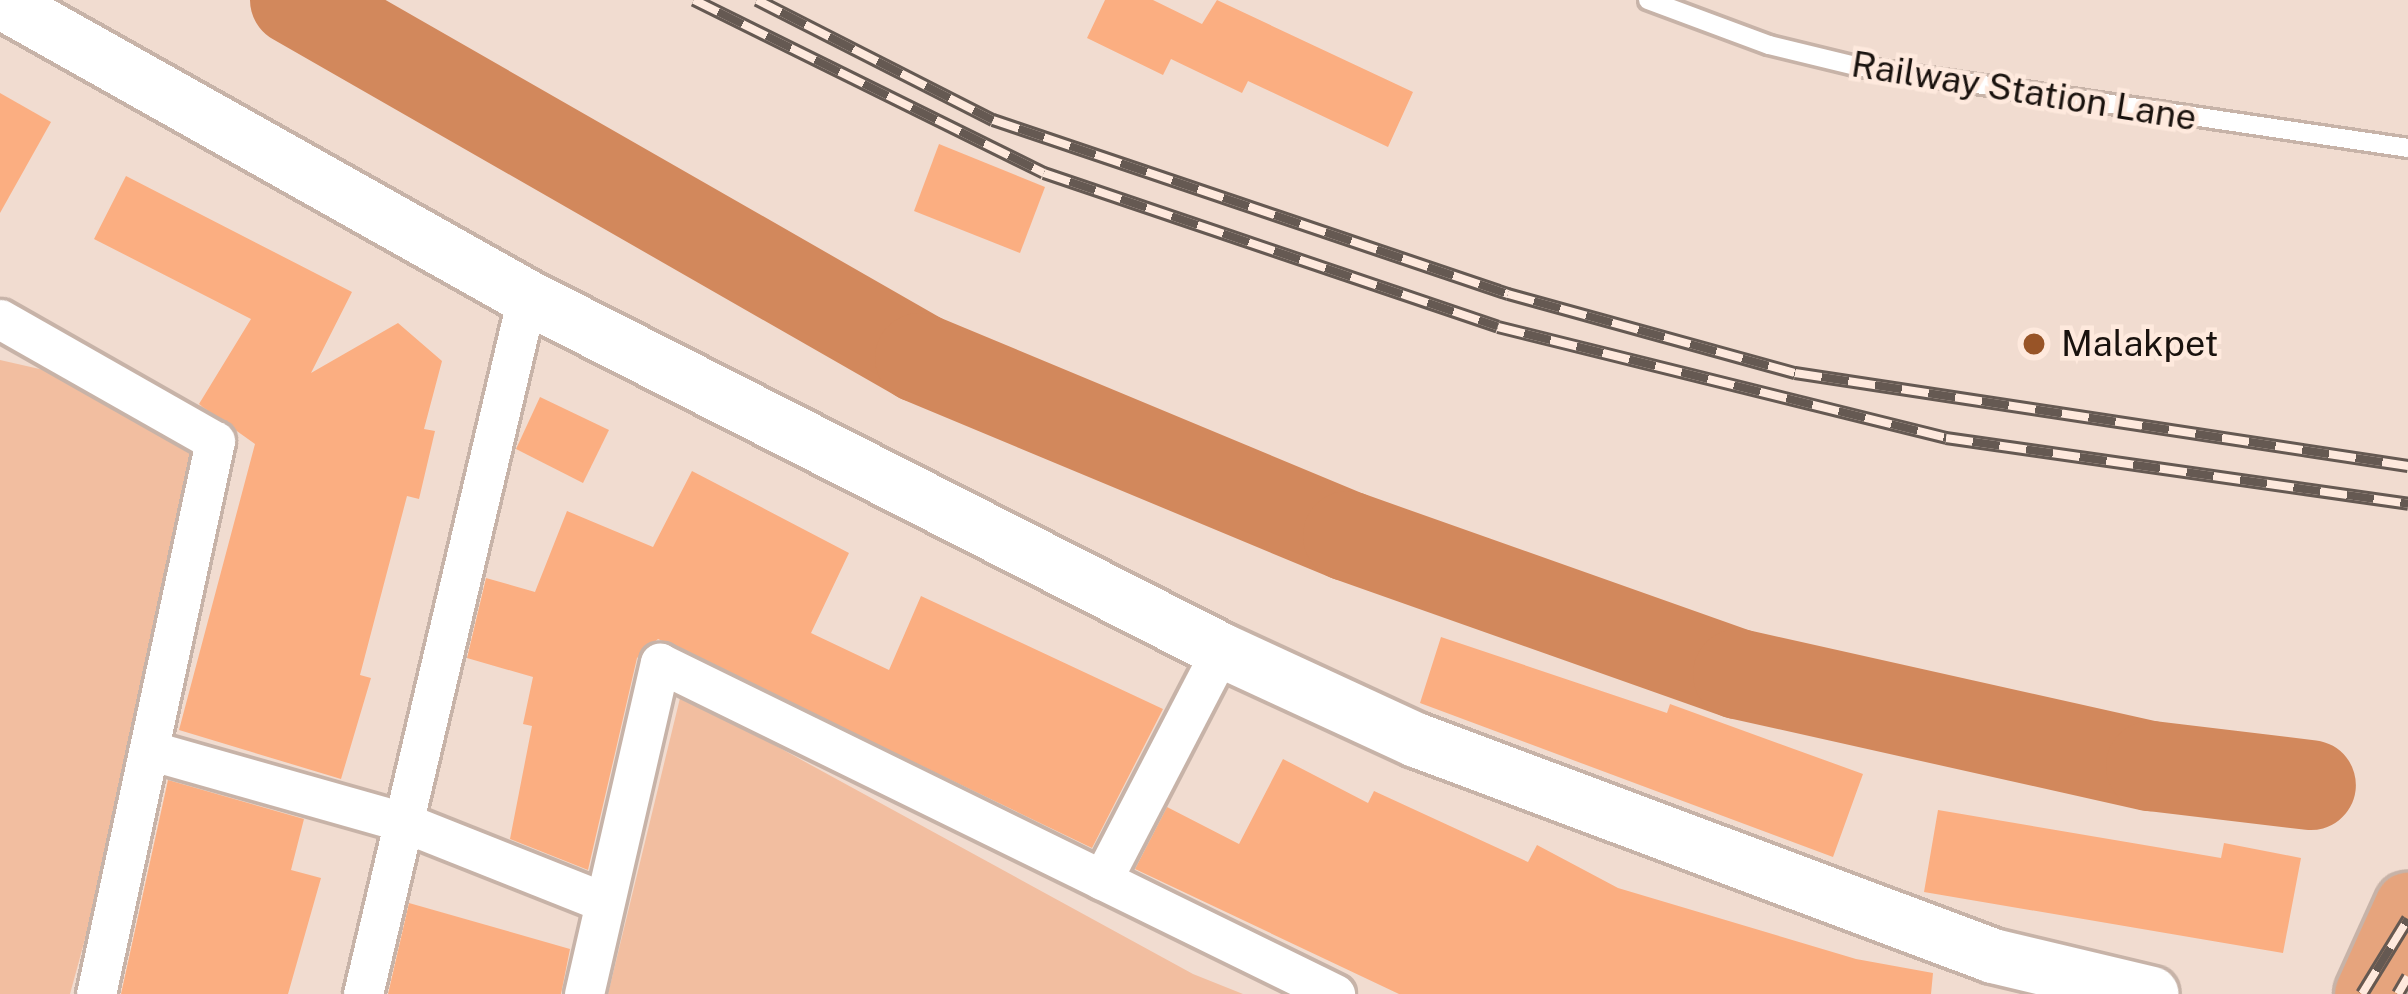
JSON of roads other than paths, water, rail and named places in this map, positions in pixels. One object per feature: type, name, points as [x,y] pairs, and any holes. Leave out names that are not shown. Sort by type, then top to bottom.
[{"type":"highway","points":[[2368,994],[2408,906]]},
{"type":"street","points":[[0,1],[526,297],[1221,650],[1415,740],[1994,956],[2152,994]]},
{"type":"street","points":[[362,994],[526,297]]},
{"type":"street","points":[[0,319],[215,441],[96,994]]},
{"type":"street","points":[[1102,880],[1221,650]]},
{"type":"street","points":[[584,994],[660,663],[1335,994]]},
{"type":"street","points":[[148,750],[403,823],[602,901]]},
{"type":"lane","name":"Railway Station Lane","points":[[1648,0],[1769,46],[1855,67],[2408,148]]},
{"type":"waterway","points":[[295,0],[920,358],[1348,536],[1738,674],[2151,766],[2311,785]]},
{"type":"railway","points":[[694,0],[1044,173],[1498,327],[1946,438],[2408,504]]},
{"type":"railway","points":[[757,0],[993,120],[1508,294],[1795,373],[2408,466]]},
{"type":"railway","points":[[2362,994],[2408,919]]},
{"type":"railway","points":[[2398,994],[2408,977]]},
{"type":"place","name":"Malakpet","points":[[2034,344]]}]
